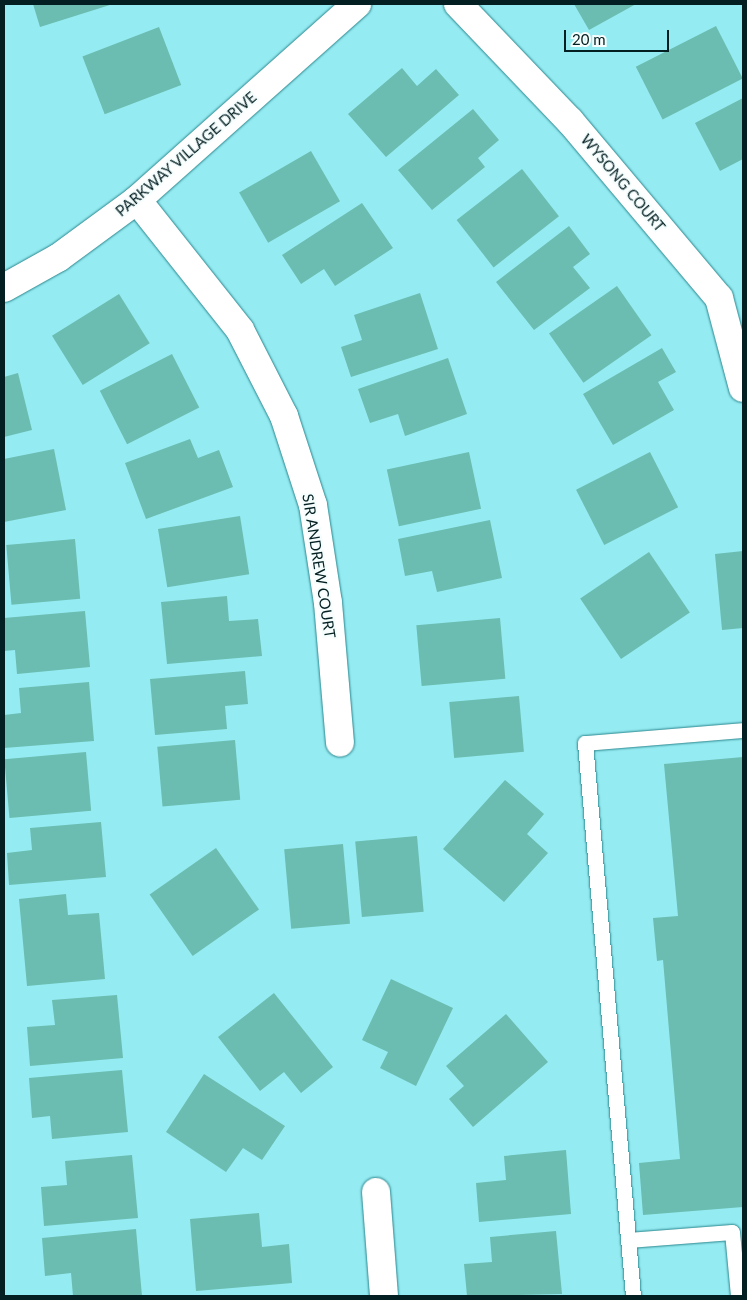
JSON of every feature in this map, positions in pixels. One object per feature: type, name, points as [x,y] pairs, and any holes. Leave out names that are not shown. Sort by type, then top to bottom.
[{"type":"street","name":"PARKWAY VILLAGE DRIVE","points":[[4,288],[58,258],[137,200],[357,4]]},
{"type":"street","name":"WYSONG COURT","points":[[458,4],[570,121],[719,298],[743,388]]},
{"type":"street","name":"SIR ANDREW COURT","points":[[137,200],[240,330],[284,416],[313,506],[328,603],[340,742]]},
{"type":"street","points":[[376,1192],[384,1296]]},
{"type":"lane","points":[[634,1296],[584,743],[743,730]]},
{"type":"lane","points":[[628,1240],[732,1232],[738,1296]]},
{"type":"building","points":[[33,4],[113,4],[40,27]]},
{"type":"building","points":[[574,4],[636,4],[589,30]]},
{"type":"building","points":[[716,26],[743,79],[663,119],[636,67]]},
{"type":"building","points":[[159,27],[181,85],[105,114],[82,56]]},
{"type":"building","points":[[402,68],[417,86],[436,69],[459,95],[386,157],[348,114]]},
{"type":"building","points":[[743,98],[743,159],[720,171],[695,123]]},
{"type":"building","points":[[473,109],[499,140],[478,158],[485,167],[432,210],[398,170]]},
{"type":"building","points":[[311,151],[340,201],[268,243],[239,193]]},
{"type":"building","points":[[522,169],[559,216],[494,267],[457,220]]},
{"type":"building","points":[[362,203],[393,248],[335,286],[324,269],[301,284],[282,255]]},
{"type":"building","points":[[569,226],[590,254],[573,267],[590,288],[534,330],[496,282]]},
{"type":"building","points":[[617,286],[651,335],[583,383],[549,334]]},
{"type":"building","points":[[420,293],[438,349],[351,377],[341,347],[362,340],[354,315]]},
{"type":"building","points":[[119,294],[150,343],[83,385],[52,336]]},
{"type":"building","points":[[662,348],[676,372],[658,382],[674,410],[613,445],[583,394]]},
{"type":"building","points":[[172,354],[199,407],[127,444],[100,391]]},
{"type":"building","points":[[448,358],[467,414],[405,436],[398,414],[370,423],[358,389]]},
{"type":"building","points":[[18,373],[32,430],[4,437],[4,377]]},
{"type":"building","points":[[190,439],[198,458],[219,450],[233,487],[146,519],[125,463]]},
{"type":"building","points":[[54,449],[66,510],[4,522],[4,459]]},
{"type":"building","points":[[469,452],[481,509],[399,526],[387,469]]},
{"type":"building","points":[[650,452],[678,507],[604,545],[576,490]]},
{"type":"building","points":[[240,516],[249,574],[167,587],[158,529]]},
{"type":"building","points":[[490,520],[502,578],[437,592],[432,571],[405,576],[398,539]]},
{"type":"building","points":[[75,539],[80,599],[11,605],[6,545]]},
{"type":"building","points":[[743,551],[743,628],[722,630],[715,554]]},
{"type":"building","points":[[649,552],[690,613],[621,659],[580,598]]},
{"type":"building","points":[[227,596],[229,621],[258,619],[262,656],[167,664],[161,602]]},
{"type":"building","points":[[85,611],[90,667],[17,674],[15,650],[4,651],[4,618]]},
{"type":"building","points":[[500,618],[505,679],[422,686],[416,625]]},
{"type":"building","points":[[245,671],[248,704],[225,706],[227,729],[155,735],[150,679]]},
{"type":"building","points":[[89,682],[94,741],[4,748],[4,715],[21,713],[19,688]]},
{"type":"building","points":[[519,696],[524,752],[454,758],[449,702]]},
{"type":"building","points":[[235,740],[240,800],[163,807],[157,747]]},
{"type":"building","points":[[86,752],[91,811],[9,818],[4,759]]},
{"type":"building","points":[[743,757],[743,1207],[643,1215],[639,1163],[680,1159],[663,960],[657,961],[653,918],[678,916],[664,764]]},
{"type":"building","points":[[505,780],[544,814],[527,834],[548,853],[504,902],[443,849]]},
{"type":"building","points":[[101,822],[106,877],[9,885],[7,853],[32,850],[30,828]]},
{"type":"building","points":[[417,836],[424,912],[362,917],[355,841]]},
{"type":"building","points":[[343,844],[350,924],[291,929],[284,849]]},
{"type":"building","points":[[216,848],[259,909],[193,956],[150,894]]},
{"type":"building","points":[[66,894],[68,915],[99,913],[105,979],[27,986],[19,899]]},
{"type":"building","points":[[391,979],[453,1008],[416,1086],[380,1068],[388,1052],[362,1040]]},
{"type":"building","points":[[274,993],[333,1067],[301,1093],[284,1072],[260,1091],[218,1037]]},
{"type":"building","points":[[117,995],[123,1058],[30,1066],[27,1027],[55,1025],[52,1000]]},
{"type":"building","points":[[506,1014],[548,1062],[473,1127],[449,1099],[464,1086],[446,1066]]},
{"type":"building","points":[[122,1070],[128,1132],[52,1139],[50,1116],[32,1118],[29,1078]]},
{"type":"building","points":[[204,1074],[285,1126],[262,1160],[243,1148],[226,1172],[166,1132]]},
{"type":"building","points":[[566,1150],[571,1214],[479,1222],[476,1183],[506,1180],[504,1156]]},
{"type":"building","points":[[132,1155],[138,1218],[44,1226],[41,1187],[67,1185],[65,1161]]},
{"type":"building","points":[[259,1213],[262,1247],[289,1244],[292,1283],[196,1291],[190,1219]]},
{"type":"building","points":[[136,1229],[142,1296],[73,1296],[71,1273],[45,1276],[42,1238]]},
{"type":"building","points":[[556,1231],[562,1294],[467,1296],[464,1264],[492,1262],[490,1237]]}]
